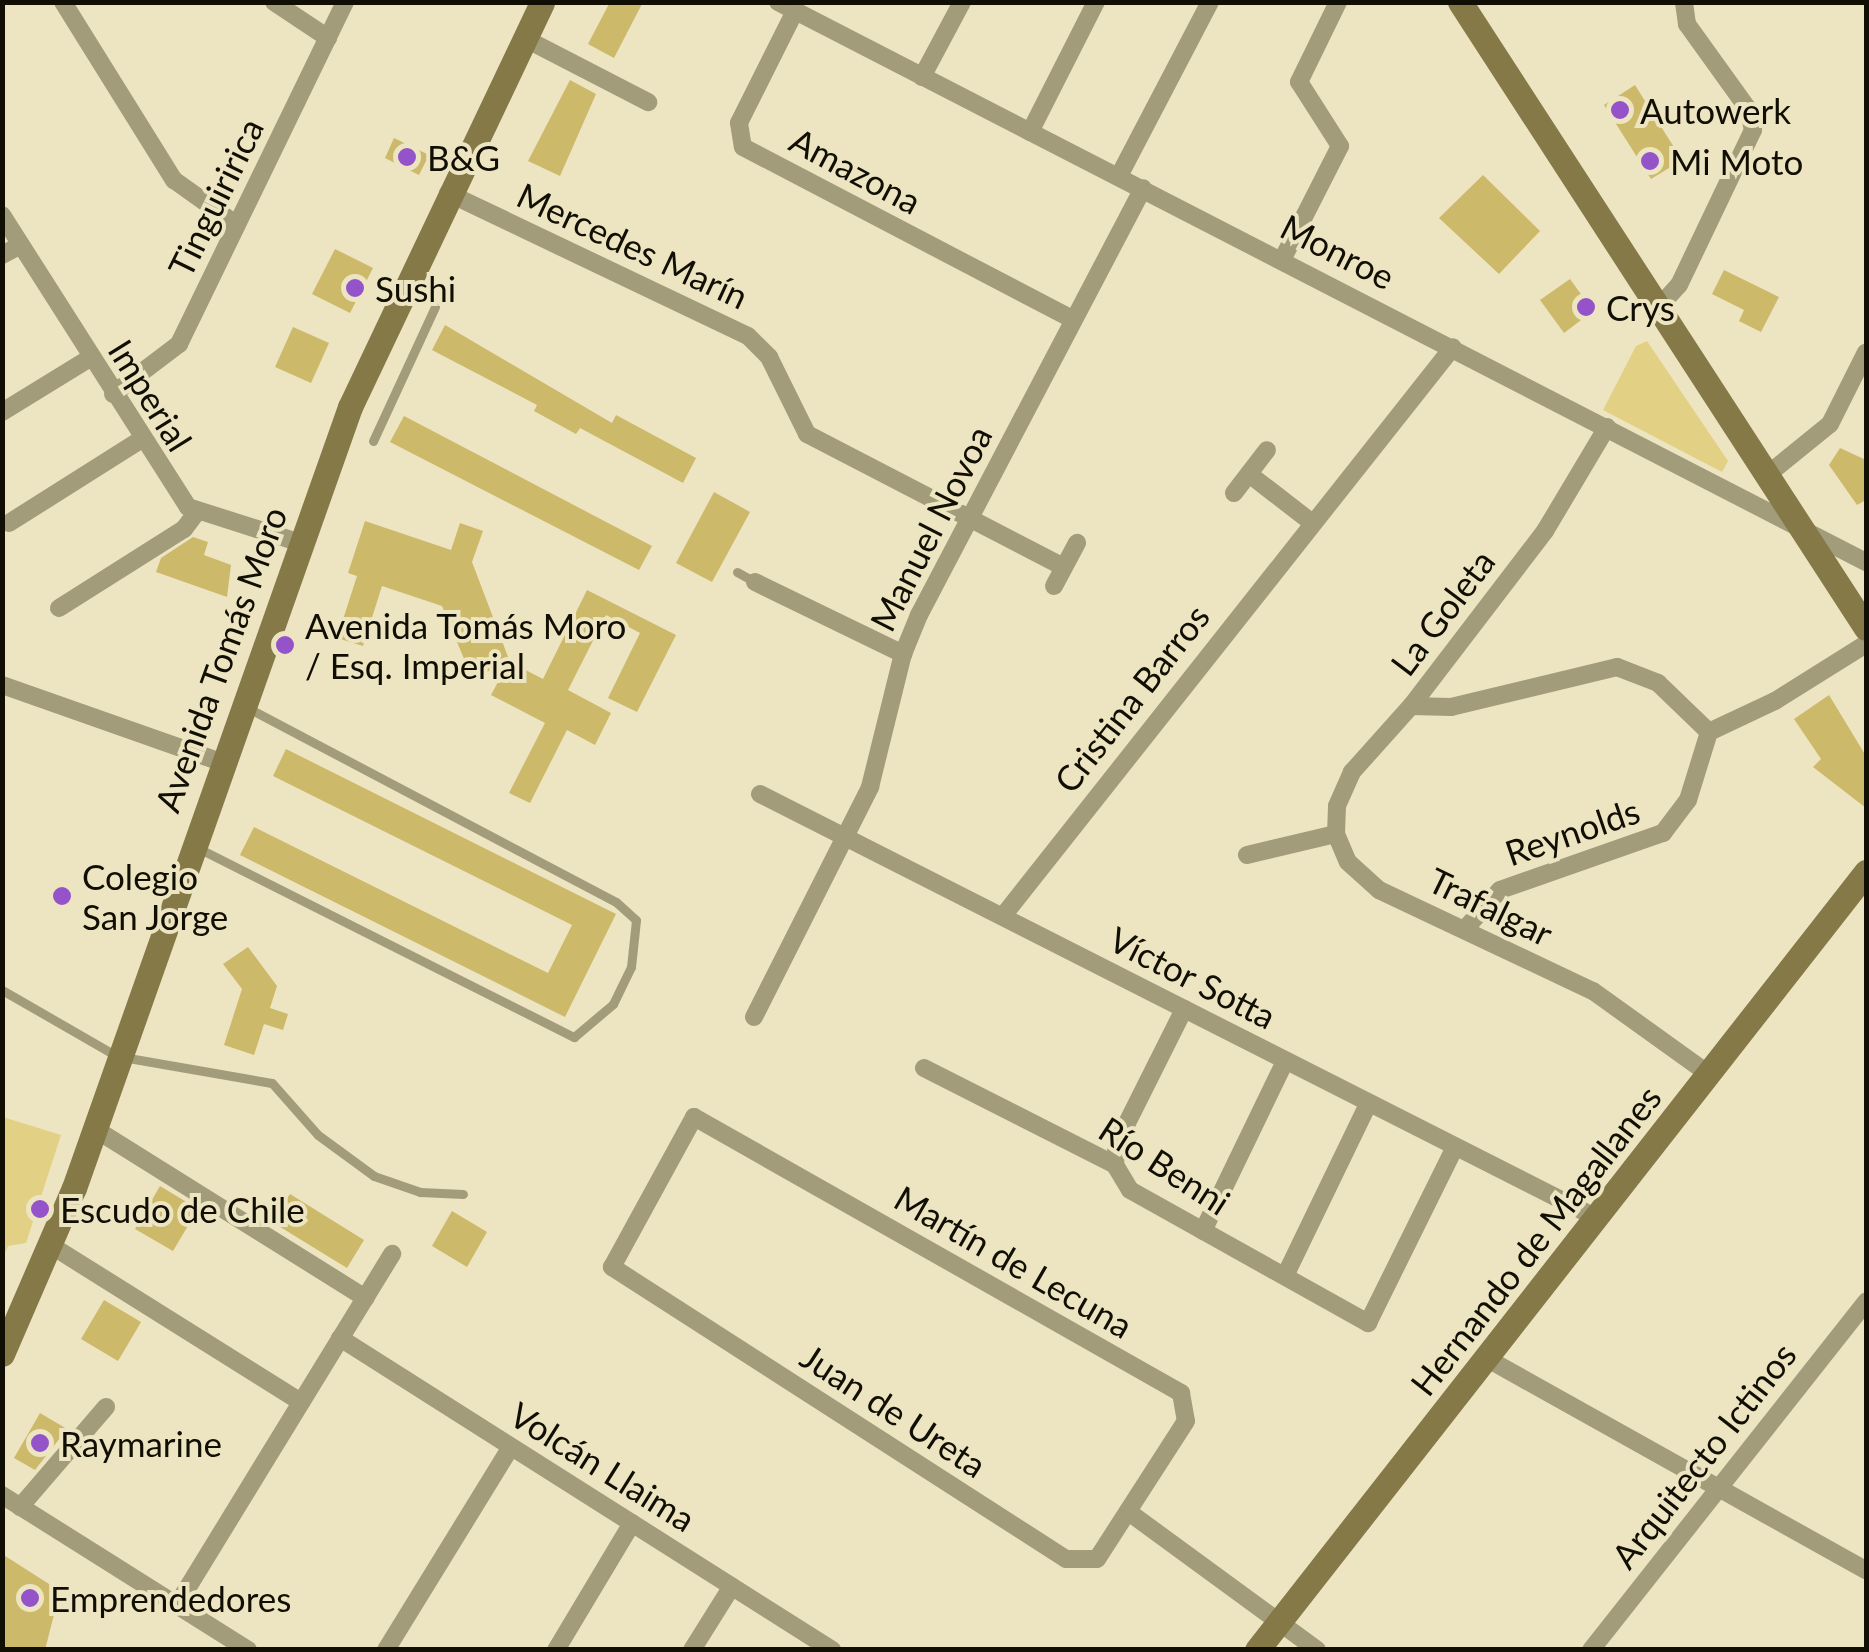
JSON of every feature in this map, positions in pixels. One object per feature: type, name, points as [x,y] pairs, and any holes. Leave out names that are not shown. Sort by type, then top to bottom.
[{"type":"main road","name":"Avenida Tomás Moro","points":[[2,1354],[52,1246],[298,542],[350,407],[542,2]]},
{"type":"main road","points":[[1460,2],[1866,628]]},
{"type":"main road","name":"Hernando de Magallanes","points":[[1257,1650],[1866,872]]},
{"type":"street","points":[[63,2],[174,180],[238,225]]},
{"type":"street","points":[[274,2],[328,38]]},
{"type":"street","name":"Tinguiririca","points":[[112,394],[179,344],[345,2]]},
{"type":"street","points":[[922,78],[962,2]]},
{"type":"street","points":[[1030,132],[1096,2]]},
{"type":"street","points":[[1119,176],[1210,2]]},
{"type":"street","points":[[1282,260],[1340,146],[1298,82],[1338,2]]},
{"type":"street","points":[[1658,308],[1679,285],[1753,130],[1748,110],[1688,24],[1684,2]]},
{"type":"street","name":"Monroe","points":[[786,7],[1866,562]]},
{"type":"street","name":"Amazona","points":[[786,7],[739,123],[743,147],[1074,320]]},
{"type":"street","points":[[524,38],[648,102]]},
{"type":"street","name":"Manuel Novoa","points":[[754,1017],[846,837],[883,753],[902,654],[1143,188]]},
{"type":"street","name":"Mercedes Marín","points":[[448,194],[748,336],[769,358],[807,434],[1064,567]]},
{"type":"street","name":"Imperial","points":[[2,216],[142,440],[196,513]]},
{"type":"street","points":[[2,255],[21,245]]},
{"type":"street","name":"Cristina Barros","points":[[1003,916],[1453,347]]},
{"type":"street","points":[[1767,475],[1830,424],[1866,352]]},
{"type":"street","points":[[2,412],[90,358]]},
{"type":"street","name":"La Goleta","points":[[1336,834],[1337,806],[1352,772],[1411,706],[1545,531],[1607,427]]},
{"type":"street","points":[[9,523],[142,440]]},
{"type":"street","points":[[1234,493],[1266,450]]},
{"type":"street","points":[[1248,474],[1312,522]]},
{"type":"street","points":[[59,608],[184,530],[196,513],[298,542]]},
{"type":"street","points":[[1054,586],[1077,543]]},
{"type":"street","points":[[754,582],[902,654]]},
{"type":"street","points":[[1411,706],[1451,707],[1599,670],[1632,668],[1709,732],[1776,701],[1866,644]]},
{"type":"street","points":[[2,685],[221,762]]},
{"type":"street","name":"Reynolds","points":[[1465,928],[1500,890],[1664,834],[1688,800],[1709,732]]},
{"type":"street","name":"Víctor Sotta","points":[[760,794],[1597,1218]]},
{"type":"street","points":[[1247,854],[1336,834]]},
{"type":"street","name":"Trafalgar","points":[[1336,834],[1368,882],[1593,991],[1710,1075]]},
{"type":"street","points":[[1114,1165],[1117,1143],[1184,1009]]},
{"type":"street","points":[[1203,1231],[1285,1061]]},
{"type":"street","name":"Río Benni","points":[[924,1068],[1114,1165],[1130,1190],[1368,1323],[1455,1148]]},
{"type":"street","points":[[1285,1276],[1368,1104]]},
{"type":"street","name":"Martín de Lecuna","points":[[612,1267],[694,1118],[1181,1393],[1186,1422],[1130,1513]]},
{"type":"street","points":[[94,1129],[365,1298]]},
{"type":"street","points":[[52,1246],[301,1402]]},
{"type":"street","points":[[177,1604],[392,1254]]},
{"type":"street","name":"Juan de Ureta","points":[[612,1267],[1066,1559],[1097,1559],[1130,1513]]},
{"type":"street","name":"Arquitecto Ictinos","points":[[1591,1650],[1866,1302]]},
{"type":"street","name":"Volcán Llaima","points":[[340,1338],[832,1650]]},
{"type":"street","points":[[1486,1358],[1866,1570]]},
{"type":"street","points":[[20,1506],[106,1407]]},
{"type":"street","points":[[386,1650],[512,1446]]},
{"type":"street","points":[[2,1496],[248,1650]]},
{"type":"street","points":[[1130,1513],[1317,1650]]},
{"type":"street","points":[[556,1650],[632,1523]]},
{"type":"street","points":[[692,1650],[732,1586]]},
{"type":"lane","points":[[373,441],[435,307]]},
{"type":"lane","points":[[737,572],[754,582]]},
{"type":"lane","points":[[192,844],[574,1036],[613,1004],[631,967],[636,920],[616,902],[241,704]]},
{"type":"lane","points":[[2,990],[117,1056],[272,1082],[318,1136],[374,1176],[420,1192],[463,1194]]},
{"type":"shaded area","points":[[1647,341],[1728,461],[1722,472],[1603,410],[1636,346]]},
{"type":"shaded area","points":[[3,1117],[61,1135],[26,1243],[8,1246],[3,1258]]},
{"type":"building","points":[[610,2],[643,2],[614,58],[588,44]]},
{"type":"building","points":[[570,80],[596,94],[560,176],[528,161]]},
{"type":"building","points":[[1635,85],[1682,160],[1651,179],[1604,105]]},
{"type":"building","name":"B&G","points":[[394,138],[429,155],[419,175],[385,158]]},
{"type":"building","points":[[1483,175],[1540,231],[1499,274],[1439,218]]},
{"type":"building","points":[[335,249],[373,268],[350,313],[312,294]]},
{"type":"building","points":[[1724,270],[1779,297],[1761,332],[1739,321],[1744,310],[1712,294]]},
{"type":"building","points":[[1570,279],[1593,311],[1564,333],[1540,300]]},
{"type":"building","points":[[445,325],[612,423],[616,415],[696,458],[683,483],[580,428],[576,434],[534,411],[537,405],[432,350]]},
{"type":"building","points":[[293,327],[329,343],[311,383],[275,367]]},
{"type":"building","points":[[404,416],[652,546],[639,570],[390,442]]},
{"type":"building","points":[[1840,448],[1866,460],[1866,500],[1857,505],[1829,465]]},
{"type":"building","points":[[714,492],[750,512],[712,582],[676,563]]},
{"type":"building","points":[[365,521],[451,550],[460,523],[483,531],[472,562],[510,662],[543,679],[587,590],[676,635],[637,712],[608,698],[640,633],[606,615],[568,690],[611,713],[595,745],[567,730],[530,803],[509,793],[545,723],[491,695],[508,663],[472,678],[442,606],[382,586],[363,646],[337,638],[357,576],[348,573]]},
{"type":"building","points":[[193,537],[208,542],[204,555],[231,565],[227,597],[156,572],[161,558]]},
{"type":"building","points":[[1829,695],[1866,756],[1866,808],[1813,767],[1821,759],[1794,719]]},
{"type":"building","points":[[286,749],[616,914],[565,1017],[240,855],[254,827],[548,973],[572,925],[273,776]]},
{"type":"building","points":[[248,947],[277,986],[270,1008],[288,1014],[283,1030],[264,1024],[254,1055],[224,1045],[242,989],[223,964]]},
{"type":"building","points":[[160,1186],[198,1209],[173,1251],[135,1229]]},
{"type":"building","points":[[290,1194],[364,1240],[347,1268],[272,1222]]},
{"type":"building","points":[[452,1211],[487,1232],[467,1267],[432,1246]]},
{"type":"building","points":[[104,1300],[141,1322],[118,1361],[81,1339]]},
{"type":"building","name":"Raymarine","points":[[40,1413],[67,1429],[35,1470],[14,1458]]},
{"type":"building","name":"Emprendedores","points":[[2,1554],[60,1591],[45,1650],[2,1650]]},
{"type":"place","name":"Autowerk","points":[[1620,110]]},
{"type":"place","name":"B&G","points":[[407,157]]},
{"type":"place","name":"Mi Moto","points":[[1650,161]]},
{"type":"place","name":"Sushi","points":[[355,288]]},
{"type":"place","name":"Crys","points":[[1586,307]]},
{"type":"place","name":"Avenida Tomás Moro / Esq. Imperial","points":[[285,645]]},
{"type":"place","name":"Colegio San Jorge","points":[[62,896]]},
{"type":"place","name":"Escudo de Chile","points":[[40,1209]]},
{"type":"place","name":"Raymarine","points":[[40,1443]]},
{"type":"place","name":"Emprendedores","points":[[30,1598]]}]
